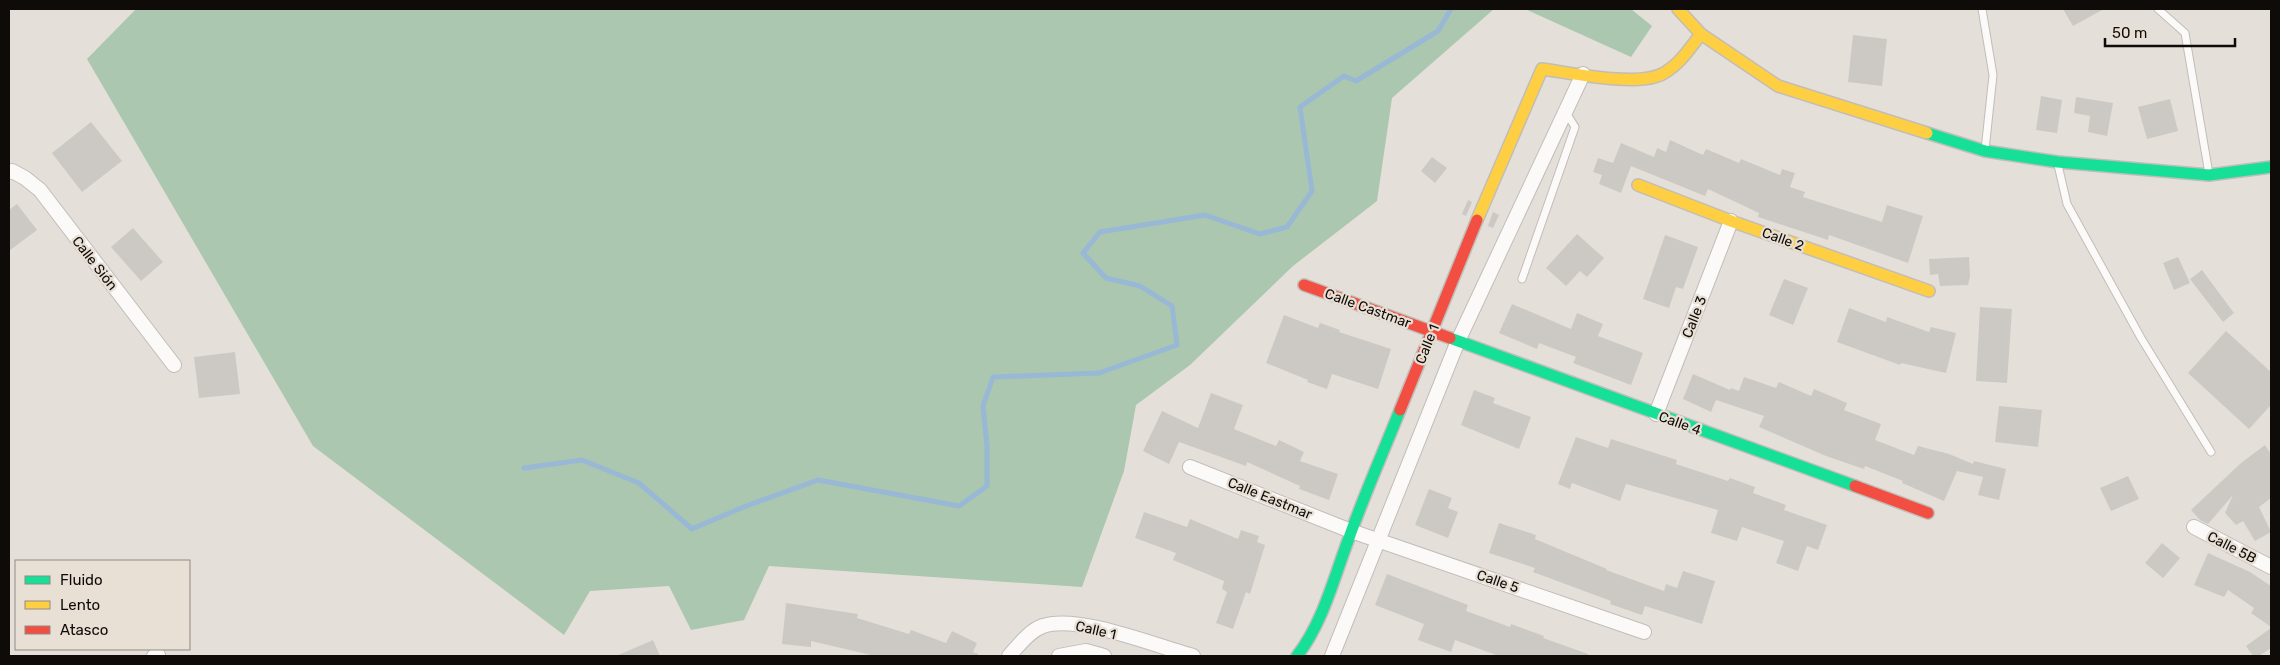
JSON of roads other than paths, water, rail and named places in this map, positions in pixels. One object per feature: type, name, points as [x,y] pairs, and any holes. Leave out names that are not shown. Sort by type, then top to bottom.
[{"type":"street","points":[[1678,9],[1701,34],[1778,86],[1985,150],[2058,162],[2209,175],[2271,167]]},
{"type":"street","name":"Calle 1","points":[[1297,656],[1309,641],[1351,531],[1466,246],[1542,69],[1625,79],[1656,78],[1674,66],[1701,34]]},
{"type":"street","name":"Calle 1","points":[[1332,656],[1458,341],[1583,74]]},
{"type":"street","name":"Calle Sión","points":[[9,172],[12,170],[40,190],[174,365]]},
{"type":"street","name":"Calle 2","points":[[1638,185],[1732,221],[1929,291]]},
{"type":"street","name":"Calle 3","points":[[1656,414],[1732,221]]},
{"type":"street","name":"Calle Castmar","points":[[1304,285],[1432,332]]},
{"type":"street","name":"Calle 4","points":[[1432,332],[1928,513]]},
{"type":"street","name":"Calle Eastmar","points":[[1190,467],[1351,531]]},
{"type":"street","name":"Calle 5B","points":[[2194,527],[2271,567]]},
{"type":"street","name":"Calle 5","points":[[1351,531],[1644,632]]},
{"type":"street","name":"Calle 1","points":[[1009,656],[1024,640],[1043,626],[1067,623],[1088,626],[1193,656]]},
{"type":"street","name":"Calle 1","points":[[1059,656],[1086,651],[1104,656]]},
{"type":"lane","points":[[1982,9],[1993,76],[1985,150]]},
{"type":"lane","points":[[2158,9],[2185,33],[2209,175]]},
{"type":"lane","points":[[1522,279],[1575,127],[1565,111]]},
{"type":"lane","points":[[2058,162],[2067,204],[2141,338],[2211,452]]},
{"type":"waterway","points":[[524,468],[582,460],[639,483],[692,529],[746,506],[818,480],[959,506],[987,486],[987,446],[983,406],[993,377],[1099,373],[1177,345],[1172,306],[1140,286],[1106,278],[1083,253],[1100,232],[1205,215],[1260,234],[1287,227],[1312,191],[1300,107],[1344,76],[1356,81],[1438,31],[1451,9]]}]
